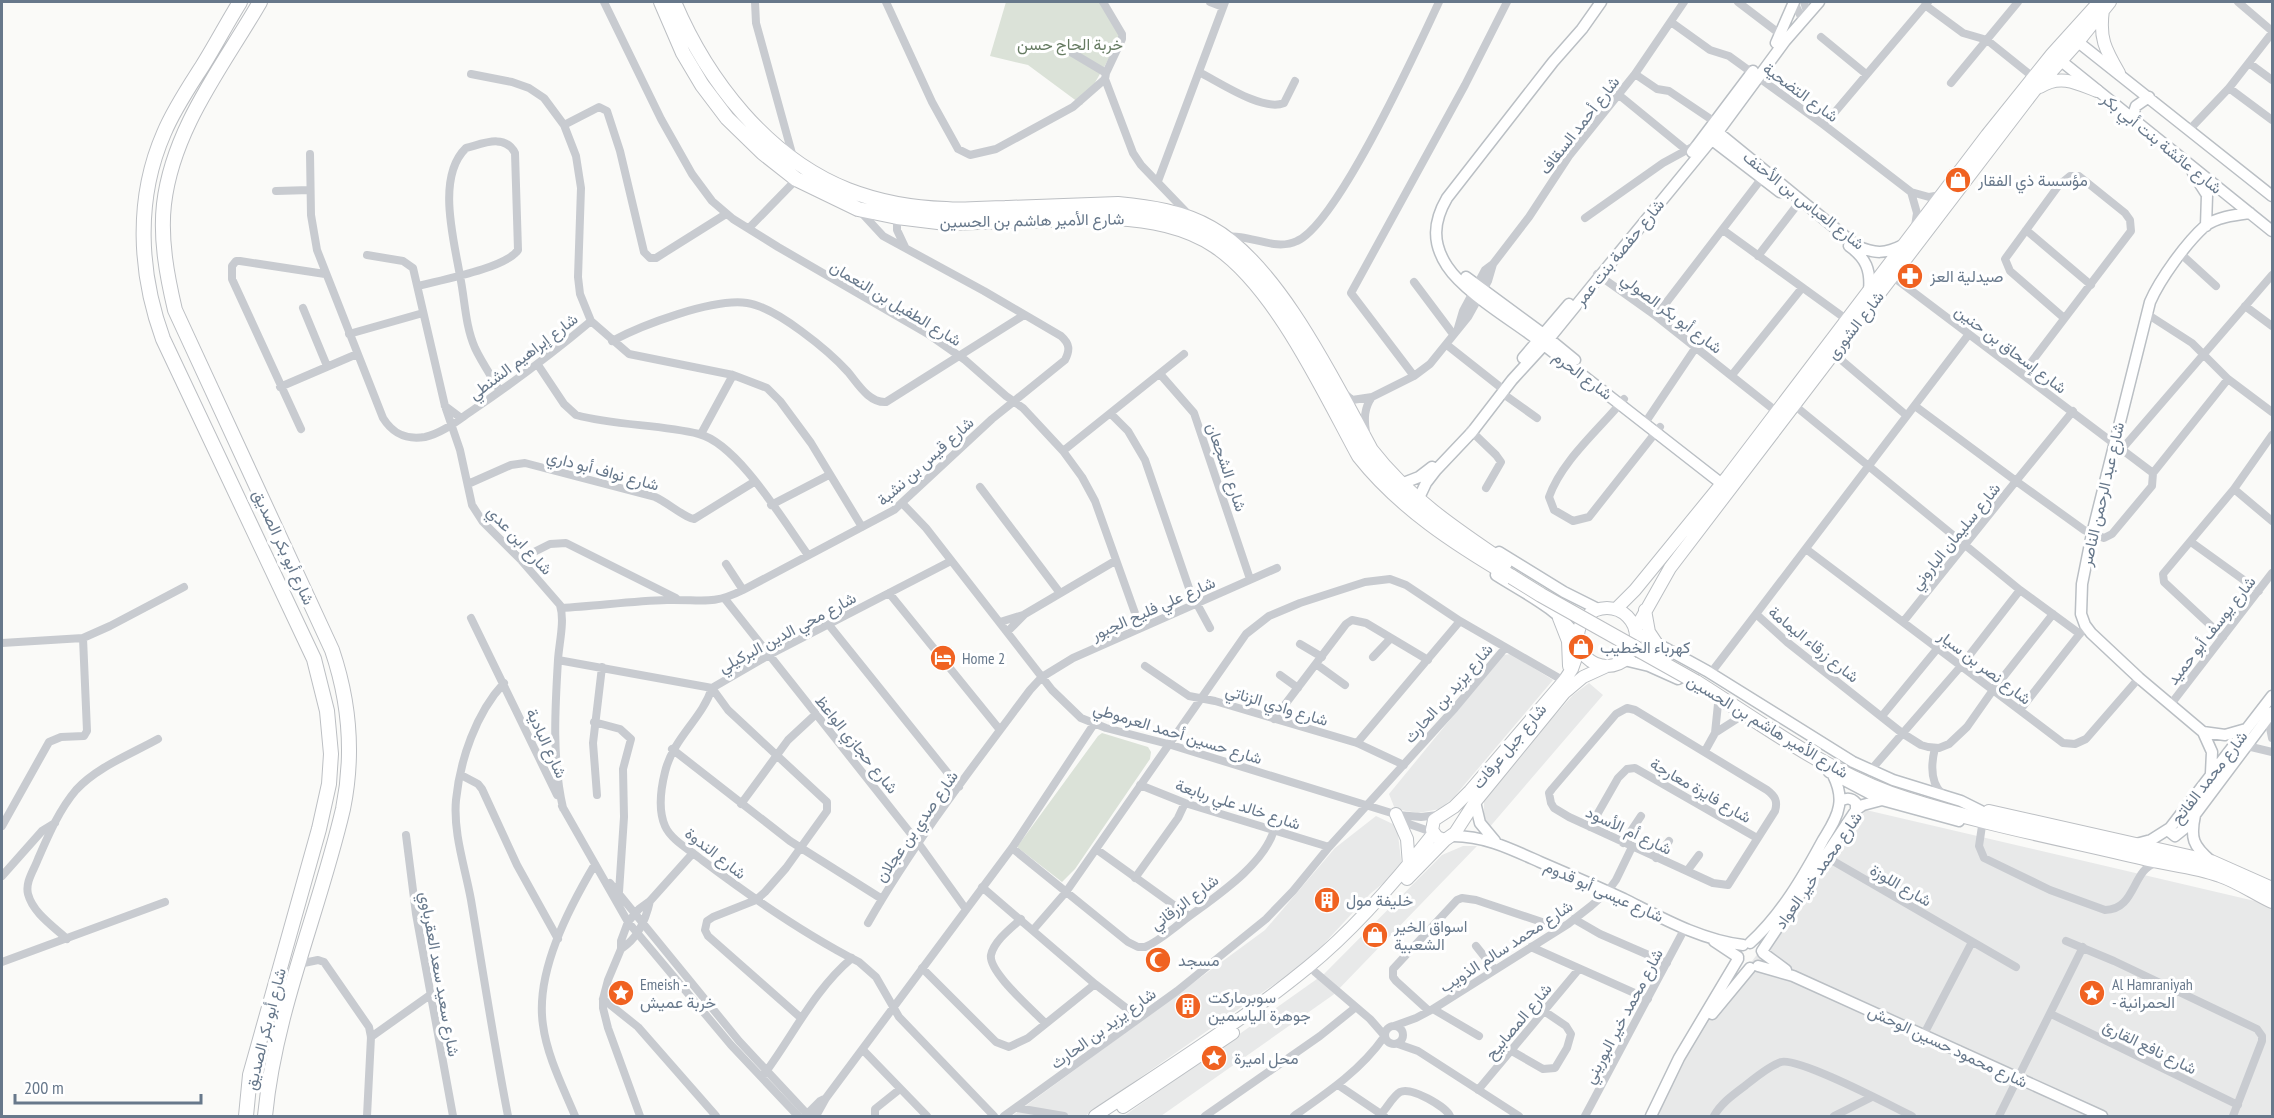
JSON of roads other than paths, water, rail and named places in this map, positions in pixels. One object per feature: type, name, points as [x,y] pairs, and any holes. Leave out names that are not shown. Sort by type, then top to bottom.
[{"type":"highway","name":"شارع أبو بكر الصديق","points":[[240,2],[180,102],[159,145],[146,195],[143,246],[150,295],[163,339],[314,659],[327,711],[331,754],[325,807],[250,1075],[246,1116]]},
{"type":"highway","name":"شارع أبو بكر الصديق","points":[[260,2],[199,104],[180,143],[167,186],[163,225],[166,269],[179,319],[332,650],[343,682],[351,740],[348,786],[337,835],[279,1032],[269,1079],[265,1116]]},
{"type":"highway","name":"شارع الأمير هاشم بن الحسين","points":[[660,2],[682,53],[702,85],[734,125],[789,183],[817,189],[858,209],[897,217],[946,223],[1114,218],[1138,220],[1174,227],[1214,245],[1235,261],[1290,332],[1359,456],[1393,494],[1514,574],[1541,595],[1702,677],[1791,735],[1874,780],[1945,803],[2211,862],[2272,889]]},
{"type":"highway","name":"شارع الأمير هاشم بن الحسين","points":[[674,2],[695,46],[726,93],[755,126],[805,168],[848,190],[883,201],[947,210],[1118,204],[1158,209],[1193,219],[1225,237],[1240,249],[1272,284],[1312,344],[1367,442],[1383,465],[1463,541]]},
{"type":"highway","name":"شارع الأمير هاشم بن الحسين","points":[[1702,677],[1811,754],[1866,784],[1904,798],[2144,864],[2163,862],[2220,875],[2272,901]]},
{"type":"main road","name":"شارع الشورى","points":[[1616,609],[1635,590],[1723,482],[2033,78],[2074,39],[2104,4]]},
{"type":"main road","points":[[2104,4],[2101,32],[2103,44],[2119,73]]},
{"type":"main road","name":"شارع الشورى","points":[[1636,631],[1670,568],[2034,91],[2056,57]]},
{"type":"main road","points":[[2034,91],[2049,81],[2060,80],[2097,91]]},
{"type":"main road","points":[[1635,590],[1634,599],[1637,604],[1648,605],[1649,632],[1662,647]]},
{"type":"main road","points":[[1598,609],[1616,609],[1628,617],[1636,631],[1634,648],[1624,660],[1607,666],[1596,664],[1586,658],[1578,643],[1580,625],[1587,615],[1598,609]]},
{"type":"main road","points":[[1556,615],[1568,641],[1568,674],[1579,672],[1583,677]]},
{"type":"main road","name":"شارع جبل عرفات","points":[[1095,1116],[1253,1010],[1309,967],[1339,939],[1409,864],[1433,833],[1434,820],[1465,798],[1568,674],[1578,643]]},
{"type":"main road","name":"شارع جبل عرفات","points":[[1110,1116],[1224,1039],[1315,972],[1449,838],[1475,802],[1564,693],[1583,677],[1607,666]]},
{"type":"main road","points":[[1397,815],[1407,840],[1409,864]]},
{"type":"main road","points":[[1433,833],[1439,839],[1449,838]]},
{"type":"street","name":"شارع الطفيل بن النعمان","points":[[604,2],[661,118],[692,174],[712,201],[726,214],[807,265],[928,334],[960,356],[1014,401],[1063,451],[1090,490],[1140,627]]},
{"type":"street","points":[[755,2],[756,23],[793,158]]},
{"type":"street","points":[[886,2],[932,102],[958,149],[964,154],[977,155],[996,149],[1073,107],[1105,76],[1123,36],[1103,2]]},
{"type":"street","points":[[1158,181],[1224,4],[1210,2]]},
{"type":"street","points":[[1225,237],[1237,236],[1283,244],[1298,241],[1311,231],[1340,192],[1393,100],[1439,2]]},
{"type":"street","points":[[1414,376],[1351,293],[1465,85],[1506,2]]},
{"type":"street","name":"شارع الحرم","points":[[1601,2],[1447,198],[1439,211],[1435,228],[1437,243],[1446,264],[1454,275],[1543,339],[1723,482]]},
{"type":"street","name":"شارع أحمد السقاف","points":[[1372,397],[1414,376],[1430,364],[1447,345],[1456,331],[1463,311],[1478,291],[1493,264],[1569,156],[1619,96],[1684,2]]},
{"type":"street","points":[[1738,2],[1778,39],[1794,2],[1805,10]]},
{"type":"street","name":"شارع حفصة بنت عمر","points":[[1755,75],[1778,39],[1805,10],[1819,2]]},
{"type":"street","points":[[1951,83],[2018,2]]},
{"type":"street","points":[[2190,129],[2229,88],[2272,32],[2238,2]]},
{"type":"street","points":[[1824,125],[1926,3],[1963,33],[1988,40],[2033,78]]},
{"type":"street","name":"شارع حفصة بنت عمر","points":[[1418,500],[1431,476],[1598,275],[1805,10]]},
{"type":"street","name":"شارع التضحية","points":[[1671,22],[1710,50],[1724,53],[1824,125],[1911,192]]},
{"type":"street","points":[[1821,37],[1866,74]]},
{"type":"street","name":"شارع عائشة بنت أبي بكر","points":[[2074,39],[2272,195]]},
{"type":"street","points":[[1064,48],[1105,76],[1129,144],[1141,165],[1193,219]]},
{"type":"street","name":"شارع عائشة بنت أبي بكر","points":[[2056,57],[2272,231]]},
{"type":"street","points":[[2249,63],[2272,80]]},
{"type":"street","points":[[1199,72],[1260,103],[1271,105],[1284,102],[1295,81]]},
{"type":"street","name":"شارع إبراهيم الشنطي","points":[[450,426],[538,365],[591,321],[580,294],[578,277],[581,188],[576,156],[564,124],[544,98],[529,88],[512,82],[471,74]]},
{"type":"street","points":[[1635,74],[1652,86],[1669,91],[1712,131]]},
{"type":"street","points":[[2229,88],[2272,120]]},
{"type":"street","points":[[1619,96],[1685,149]]},
{"type":"street","points":[[2132,118],[2136,106],[2149,98]]},
{"type":"street","points":[[564,124],[599,107],[607,111],[620,151],[644,252],[650,258],[656,258],[726,214]]},
{"type":"street","name":"شارع حفصة بنت عمر","points":[[1598,275],[1697,144],[1712,131]]},
{"type":"street","name":"شارع العباس بن الأحنف","points":[[1712,131],[1764,176],[1857,246],[1884,253],[1903,245]]},
{"type":"street","points":[[774,142],[783,141],[788,136]]},
{"type":"street","points":[[367,255],[408,263],[413,268],[418,286],[460,276],[506,260],[518,250],[515,153],[512,146],[502,141],[466,148],[454,163],[449,204],[460,276],[470,334],[501,392]]},
{"type":"street","points":[[1585,218],[1663,163],[1697,144]]},
{"type":"street","points":[[310,154],[310,190],[314,232],[325,274],[383,417],[390,428],[405,437],[425,437],[450,426]]},
{"type":"street","points":[[2184,162],[2207,195],[2206,226]]},
{"type":"street","points":[[1656,316],[1764,176]]},
{"type":"street","points":[[2023,373],[2131,231],[2130,220],[2119,207],[2083,177],[2070,176],[2059,185],[2007,254],[2007,269],[2064,318]]},
{"type":"street","points":[[749,228],[789,183]]},
{"type":"street","points":[[276,191],[310,190]]},
{"type":"street","points":[[1911,192],[1929,197],[1943,195]]},
{"type":"street","points":[[1911,192],[1917,213],[1913,232]]},
{"type":"street","points":[[1158,209],[1174,207],[1175,200]]},
{"type":"street","points":[[1758,256],[1798,202]]},
{"type":"street","name":"شارع العباس بن الأحنف","points":[[1798,202],[1861,256],[1870,273],[1869,291]]},
{"type":"street","name":"شارع قيس بن نشبة","points":[[561,608],[725,599],[883,517],[902,504],[980,429],[1065,360],[1068,352],[1067,342],[1061,336],[883,236],[858,209]]},
{"type":"street","name":"شارع عبد الرحمن الناصر","points":[[2082,630],[2080,594],[2092,534],[2118,446],[2147,314],[2156,288],[2181,254],[2206,226],[2229,216],[2250,213]]},
{"type":"street","points":[[897,217],[898,235],[908,250]]},
{"type":"street","points":[[1723,230],[1846,319]]},
{"type":"street","points":[[2026,230],[2091,285]]},
{"type":"street","points":[[2181,254],[2216,286]]},
{"type":"street","points":[[301,429],[232,279],[232,266],[236,261],[240,261],[325,274]]},
{"type":"street","name":"شارع أبو بكر الصولي","points":[[1598,275],[1656,316],[1777,412]]},
{"type":"street","points":[[2118,446],[2205,354],[2272,275]]},
{"type":"street","name":"شارع إسحاق بن حنين","points":[[1892,276],[2153,473]]},
{"type":"street","points":[[1414,282],[1456,331]]},
{"type":"street","name":"شارع ابن عدي","points":[[418,286],[444,406],[460,450],[476,513],[558,601],[561,608]]},
{"type":"street","points":[[1732,375],[1802,288]]},
{"type":"street","points":[[612,341],[639,328],[712,306],[748,303],[762,307],[780,317],[818,345],[837,360],[869,397],[880,402],[893,399],[1024,315]]},
{"type":"street","points":[[2245,306],[2272,326]]},
{"type":"street","points":[[303,308],[327,366]]},
{"type":"street","points":[[349,334],[423,313]]},
{"type":"street","points":[[2147,314],[2175,331],[2205,354],[2228,379],[2272,412]]},
{"type":"street","points":[[591,321],[629,354],[734,375],[761,384],[780,400],[811,443],[862,527]]},
{"type":"street","name":"شارع زرقاء اليمامة","points":[[1935,748],[1921,745],[1902,733],[1787,642],[1756,614],[1968,334]]},
{"type":"street","points":[[1447,345],[1537,418]]},
{"type":"street","points":[[1647,420],[1696,347]]},
{"type":"street","points":[[1833,353],[1906,416]]},
{"type":"street","points":[[280,387],[357,354]]},
{"type":"street","points":[[1063,451],[1184,354]]},
{"type":"street","points":[[538,365],[564,404],[576,415],[700,434],[723,446],[738,460],[808,555]]},
{"type":"street","name":"شارع الشجعان","points":[[1160,374],[1194,413],[1250,579]]},
{"type":"street","points":[[700,434],[734,375]]},
{"type":"street","points":[[2073,411],[2016,482],[2092,534],[2104,538],[2112,534],[2152,486],[2153,473],[2228,379]]},
{"type":"street","points":[[1336,387],[1352,400],[1372,397]]},
{"type":"street","points":[[1367,442],[1365,412],[1372,397]]},
{"type":"street","points":[[1622,402],[1599,427],[1556,483],[1549,497],[1554,510],[1573,521],[1588,517],[1658,429]]},
{"type":"street","points":[[1794,405],[2020,590],[2053,614],[2082,630],[2172,704],[2203,732],[2212,752],[2211,773]]},
{"type":"street","points":[[444,406],[461,418]]},
{"type":"street","name":"شارع سليمان الباروني","points":[[1903,622],[2016,482],[1915,406]]},
{"type":"street","points":[[1111,414],[1128,431],[1145,460],[1190,591],[1210,628]]},
{"type":"street","points":[[1470,431],[1501,462],[1486,489]]},
{"type":"street","name":"شارع حفصة بنت عمر","points":[[1401,484],[1425,473],[1470,431]]},
{"type":"street","points":[[2223,637],[2163,578],[2163,574],[2234,489],[2272,435]]},
{"type":"street","name":"شارع نواف أبو داري","points":[[468,484],[511,465],[525,463],[655,497],[673,506],[688,519],[694,519],[754,482]]},
{"type":"street","points":[[771,505],[829,475]]},
{"type":"street","points":[[980,488],[1060,593]]},
{"type":"street","points":[[2234,489],[2272,521]]},
{"type":"street","name":"شارع حسين أحمد العرموطي","points":[[902,504],[926,528],[1042,677],[1064,703],[1081,718],[1094,724],[1168,744],[1397,815],[1420,817],[1443,815]]},
{"type":"street","name":"شارع الأمير هاشم بن الحسين","points":[[1463,541],[1498,552],[1564,592],[1598,609]]},
{"type":"street","name":"شارع الأمير هاشم بن الحسين","points":[[1463,541],[1484,567],[1556,615],[1571,628],[1578,643]]},
{"type":"street","points":[[2191,542],[2259,591]]},
{"type":"street","points":[[520,559],[550,544],[566,543],[680,600]]},
{"type":"street","name":"شارع نصر بن سيار","points":[[1806,549],[2063,743],[2082,742],[2139,678]]},
{"type":"street","name":"شارع محي الدين البركيلي","points":[[558,660],[712,688],[768,655],[951,561]]},
{"type":"street","points":[[1000,622],[1025,614],[1115,561]]},
{"type":"street","points":[[726,564],[743,590]]},
{"type":"street","name":"شارع علي فليح الجبور","points":[[1042,677],[1073,658],[1277,568]]},
{"type":"street","name":"شارع يوسف أبو حميد","points":[[2172,704],[2272,573]]},
{"type":"street","name":"شارع يزيد بن الحارث","points":[[1004,1116],[1193,979],[1266,919],[1505,648],[1398,581],[1390,579],[1365,582],[1300,603],[1260,621],[1246,634],[1200,698],[1066,892],[1033,930]]},
{"type":"street","points":[[2,643],[83,638],[184,587]]},
{"type":"street","points":[[1870,771],[1961,666],[2020,590]]},
{"type":"street","points":[[1556,615],[1571,609],[1564,592]]},
{"type":"street","points":[[889,593],[1000,730]]},
{"type":"street","name":"شارع حجازي الواعظ","points":[[725,599],[919,843],[965,908]]},
{"type":"street","points":[[561,608],[557,774],[563,808]]},
{"type":"street","points":[[1007,632],[1025,614]]},
{"type":"street","points":[[1702,677],[1756,614]]},
{"type":"street","points":[[1944,795],[1938,789],[1933,774],[1935,748],[1944,747],[1967,727],[2053,614]]},
{"type":"street","name":"شارع البادية","points":[[471,618],[563,808],[603,876]]},
{"type":"street","points":[[1274,719],[1346,624],[1352,620],[1366,623],[1428,660]]},
{"type":"street","points":[[1357,743],[1460,621]]},
{"type":"street","points":[[828,625],[959,788]]},
{"type":"street","points":[[2020,710],[2082,630]]},
{"type":"street","name":"شارع الأمير هاشم بن الحسين","points":[[1636,631],[1702,677],[1783,720],[1870,771],[1944,795],[1982,811]]},
{"type":"street","points":[[2,826],[49,742],[61,737],[84,736],[87,731],[83,638]]},
{"type":"street","points":[[1373,657],[1391,638]]},
{"type":"street","points":[[1300,644],[1346,685]]},
{"type":"street","points":[[1649,666],[1645,655],[1649,649],[1662,647]]},
{"type":"street","points":[[1505,648],[1568,674]]},
{"type":"street","points":[[1882,716],[1937,649]]},
{"type":"street","name":"شارع الأمير هاشم بن الحسين","points":[[1624,660],[1649,666],[1680,680],[1833,775],[1882,800],[1982,826],[1996,823]]},
{"type":"street","name":"شارع وادي الزناتي","points":[[1145,666],[1182,692],[1357,743],[1404,765]]},
{"type":"street","points":[[597,795],[593,758],[594,722],[602,667]]},
{"type":"street","points":[[1280,675],[1298,688]]},
{"type":"street","name":"شارع صدي بن عجلان","points":[[672,749],[801,848],[882,899],[1000,730],[1042,677]]},
{"type":"street","points":[[504,683],[482,712],[466,752],[456,800],[456,826],[470,893],[508,1116]]},
{"type":"street","points":[[712,688],[728,710],[827,801],[827,811],[774,884],[756,900],[713,917],[707,921],[705,930],[708,936],[801,1018]]},
{"type":"street","name":"شارع الندوة","points":[[712,688],[705,703],[672,749],[662,789],[662,816],[665,827],[693,853],[756,900],[872,971],[890,999],[892,1008],[994,1116]]},
{"type":"street","name":"شارع محمد الفاتح","points":[[2136,844],[2151,840],[2170,828],[2272,696]]},
{"type":"street","points":[[1705,751],[1715,733],[1718,704]]},
{"type":"street","name":"شارع أم الأسود","points":[[1627,708],[1635,710],[1767,790],[1776,802],[1775,810],[1728,885],[1713,883],[1590,827],[1554,808],[1549,794],[1619,711],[1627,708]]},
{"type":"street","points":[[741,804],[796,731],[816,714]]},
{"type":"street","points":[[2270,715],[2272,738]]},
{"type":"street","name":"شارع محمد الفاتح","points":[[2211,862],[2198,851],[2194,843],[2195,815],[2270,715]]},
{"type":"street","points":[[1715,733],[1740,717]]},
{"type":"street","points":[[594,722],[620,729],[631,739],[623,769],[624,817],[619,892]]},
{"type":"street","points":[[764,1074],[809,1116],[820,1101],[826,1098],[965,908],[1012,848],[1094,724]]},
{"type":"street","points":[[2203,732],[2225,735],[2246,729]]},
{"type":"street","points":[[67,939],[31,902],[27,889],[28,882],[56,822],[69,800],[89,778],[158,739]]},
{"type":"street","points":[[2247,746],[2272,752]]},
{"type":"street","name":"شارع فايزة معارجة","points":[[1590,827],[1618,778],[1627,769],[1635,768],[1757,838]]},
{"type":"street","points":[[461,775],[478,784],[482,789],[522,874],[558,939]]},
{"type":"street","name":"شارع محمد خير العواد","points":[[1762,952],[1820,854],[1837,814],[1840,801],[1833,775]]},
{"type":"street","name":"شارع خالد علي ربابعة","points":[[1140,785],[1185,803],[1329,847]]},
{"type":"street","points":[[1840,801],[1845,798],[1852,799],[1856,803],[1856,810]]},
{"type":"street","name":"شارع محمد خير العواد","points":[[1747,944],[1783,905],[1856,810],[1863,805],[1882,800]]},
{"type":"street","name":"شارع عيسى أبو قدوم","points":[[1475,802],[1480,823],[1498,843]]},
{"type":"street","points":[[1135,879],[1178,818],[1185,803]]},
{"type":"street","name":"شارع حسين أحمد العرموطي","points":[[1397,815],[1409,824],[1433,833]]},
{"type":"street","points":[[2170,828],[2172,834],[2179,834],[2195,815]]},
{"type":"street","points":[[1623,843],[1641,816]]},
{"type":"street","points":[[2,876],[42,831],[56,822]]},
{"type":"street","points":[[1982,826],[1979,846],[1984,858],[2050,891],[2105,910],[2112,910],[2124,903],[2144,864]]},
{"type":"street","name":"شارع الزرقاني","points":[[1012,848],[1128,942],[1138,947],[1150,945],[1217,896],[1266,849],[1274,830]]},
{"type":"street","name":"شارع سعيد سعد العقرباوي","points":[[406,836],[412,890],[453,1116]]},
{"type":"street","name":"شارع عيسى أبو قدوم","points":[[1449,838],[1476,837],[1498,843],[1711,939],[1738,958]]},
{"type":"street","points":[[1656,858],[1669,842]]},
{"type":"street","points":[[1608,891],[1632,848]]},
{"type":"street","points":[[1096,849],[1189,916]]},
{"type":"street","points":[[640,1116],[608,1028],[603,999],[628,922],[693,853]]},
{"type":"street","name":"شارع اللوزة","points":[[1820,854],[2016,967]]},
{"type":"street","points":[[1687,872],[1699,855]]},
{"type":"street","points":[[574,1116],[546,1042],[543,1023],[543,989],[558,939],[578,893],[595,864]]},
{"type":"street","points":[[603,876],[619,892],[704,1005]]},
{"type":"street","points":[[603,876],[636,933],[704,1005],[798,1116]]},
{"type":"street","points":[[982,887],[1095,984],[1139,1018]]},
{"type":"street","name":"شارع محمد سالم الذويب","points":[[1388,1031],[1431,1010],[1495,970],[1574,919],[1608,891]]},
{"type":"street","points":[[1479,1036],[1431,1010],[1396,981],[1393,977],[1393,969],[1457,900],[1462,898],[1476,900],[1560,928]]},
{"type":"street","points":[[868,922],[882,899]]},
{"type":"street","points":[[621,949],[627,945],[643,923],[650,901]]},
{"type":"street","points":[[2,962],[165,902]]},
{"type":"street","points":[[1021,919],[994,948],[991,963],[1001,977],[1045,1023]]},
{"type":"street","points":[[1574,919],[1600,934],[1667,963]]},
{"type":"street","name":"شارع محمد خير البوريني","points":[[1585,1116],[1685,928]]},
{"type":"street","name":"شارع عيسى أبو قدوم","points":[[1711,939],[1747,944]]},
{"type":"street","points":[[2066,941],[2257,1029],[2262,1036],[2262,1041],[2233,1116]]},
{"type":"street","points":[[1924,1034],[1972,942]]},
{"type":"street","points":[[1651,1116],[1678,1058],[1738,958],[1740,949],[1747,944],[1757,945],[1762,952],[1762,960],[1715,1009],[1692,1043],[1656,1116]]},
{"type":"street","points":[[1476,946],[1495,970]]},
{"type":"street","name":"شارع المصابيح","points":[[1531,947],[1648,999]]},
{"type":"street","points":[[1999,1116],[2083,947]]},
{"type":"street","name":"شارع محمود حسين الوحش","points":[[1762,952],[1793,976]]},
{"type":"street","points":[[764,1074],[801,1018],[835,974],[852,958]]},
{"type":"street","points":[[1738,958],[1745,967],[1754,967]]},
{"type":"street","points":[[299,964],[318,960],[324,962],[366,1019],[371,1037],[368,1116]]},
{"type":"street","name":"شارع محمود حسين الوحش","points":[[1754,967],[1793,976],[2102,1116]]},
{"type":"street","points":[[922,968],[988,1035],[1002,1046],[1009,1047],[1017,1045],[1095,984]]},
{"type":"street","name":"شارع المصابيح","points":[[1478,1090],[1579,969]]},
{"type":"street","points":[[1315,972],[1370,1019],[1388,1031],[1394,1044]]},
{"type":"street","points":[[371,1037],[430,995]]},
{"type":"street","points":[[603,999],[638,1027],[716,1116]]},
{"type":"street","points":[[1205,1116],[1320,1036],[1356,1007]]},
{"type":"street","points":[[1510,1050],[1543,1069],[1555,1068],[1567,1048],[1571,1034],[1566,1026],[1544,1011]]},
{"type":"street","name":"شارع نافع القارئ","points":[[2051,1014],[2238,1105]]},
{"type":"street","name":"شارع محمد سالم الذويب","points":[[1394,1044],[1416,1018]]},
{"type":"street","points":[[1294,1116],[1338,1085],[1374,1053],[1388,1031],[1399,1027],[1403,1036],[1418,1051],[1516,1116]]},
{"type":"street","points":[[1374,1053],[1394,1044],[1418,1051]]},
{"type":"street","points":[[863,1050],[927,1116]]},
{"type":"street","points":[[1714,1116],[1725,1101],[1736,1092],[1782,1062],[1814,1071],[1912,1116]]},
{"type":"street","points":[[1338,1085],[1383,1115],[1398,1094],[1407,1091],[1415,1092],[1447,1111],[1450,1116]]},
{"type":"street","points":[[875,1116],[875,1109],[900,1089]]},
{"type":"street","points":[[1834,1116],[1872,1097]]},
{"type":"street","points":[[1017,1108],[1064,1116]]},
{"type":"place","name":"مؤسسة ذي الفقار","points":[[1958,180]]},
{"type":"place","name":"صيدلية العز","points":[[1910,276]]},
{"type":"place","name":"كهرباء الخطيب","points":[[1581,647]]},
{"type":"place","name":"Home 2","points":[[943,658]]},
{"type":"place","name":"خليفة مول","points":[[1327,900]]},
{"type":"place","name":"اسواق الخير الشعبية","points":[[1375,935]]},
{"type":"place","name":"مسجد","points":[[1158,960]]},
{"type":"place","name":"Emeish - خربة عميش","points":[[621,993]]},
{"type":"place","name":"Al Hamraniyah - الحمرانية","points":[[2092,993]]},
{"type":"place","name":"سوبرماركت جوهرة الياسمين","points":[[1188,1006]]},
{"type":"place","name":"محل اميرة","points":[[1214,1058]]},
{"type":"park label","name":"خربة الحاج حسن","points":[[1070,44]]}]
